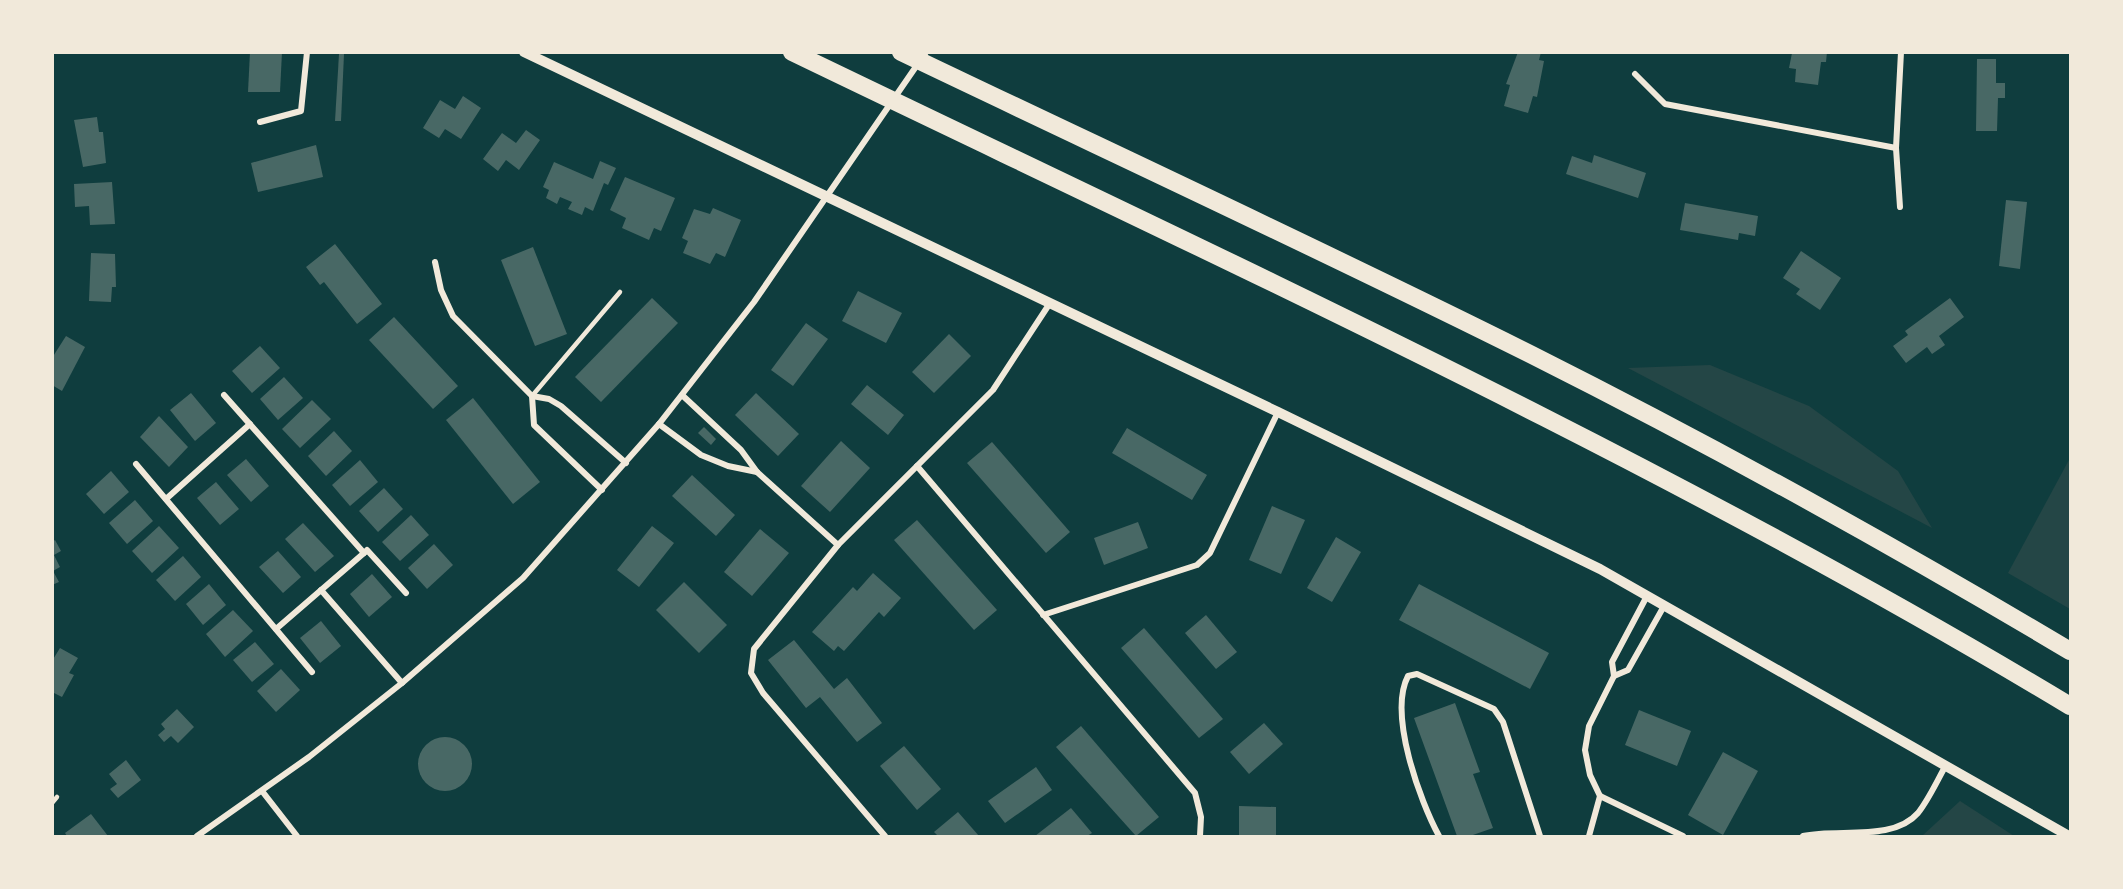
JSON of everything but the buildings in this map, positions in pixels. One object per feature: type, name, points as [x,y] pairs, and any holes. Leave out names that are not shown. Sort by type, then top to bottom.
[{"type":"highway","points":[[792,52],[1406,347],[1620,455],[1827,566],[2070,706]]},
{"type":"highway","points":[[901,52],[1425,303],[1631,406],[1852,525],[2070,651]]},
{"type":"street","points":[[260,122],[301,111],[307,52]]},
{"type":"street","points":[[524,52],[1278,412],[1600,569],[2069,837]]},
{"type":"street","points":[[197,837],[262,791],[402,683],[523,578],[659,424],[754,302],[926,52]]},
{"type":"street","points":[[1900,207],[1896,148],[1901,52]]},
{"type":"street","points":[[1635,74],[1665,104],[1896,148]]},
{"type":"street","points":[[435,262],[441,290],[453,316],[532,396],[549,399],[561,406],[626,463]]},
{"type":"street","points":[[885,837],[763,693],[752,673],[753,649],[838,545],[993,390],[1050,303]]},
{"type":"street","points":[[224,395],[364,553]]},
{"type":"street","points":[[682,395],[741,450],[757,472],[838,545]]},
{"type":"street","points":[[532,396],[534,425],[602,490]]},
{"type":"street","points":[[1042,615],[1197,565],[1210,553],[1278,412]]},
{"type":"street","points":[[166,499],[249,424]]},
{"type":"street","points":[[659,424],[701,455],[728,466],[757,472]]},
{"type":"street","points":[[136,464],[312,672]]},
{"type":"street","points":[[917,466],[1195,793],[1201,817],[1200,837]]},
{"type":"street","points":[[276,629],[367,550],[406,593]]},
{"type":"street","points":[[321,590],[402,683]]},
{"type":"street","points":[[1647,596],[1612,662],[1614,676],[1589,726],[1585,750],[1590,775],[1600,796],[1683,837]]},
{"type":"street","points":[[1614,676],[1628,670],[1664,606]]},
{"type":"street","points":[[1439,837],[1430,820],[1404,739],[1401,719],[1404,683],[1408,676],[1417,674],[1494,708],[1503,722],[1540,837]]},
{"type":"street","points":[[1803,837],[1824,832],[1890,830],[1905,825],[1914,816],[1946,765]]},
{"type":"street","points":[[262,791],[297,837]]},
{"type":"street","points":[[1589,837],[1600,796]]},
{"type":"lane","points":[[532,396],[620,291]]},
{"type":"lane","points":[[52,803],[57,797]]},
{"type":"shaded area","points":[[1710,365],[1809,406],[1898,471],[1932,528],[1628,368]]},
{"type":"shaded area","points":[[2070,458],[2070,609],[2008,573]]},
{"type":"shaded area","points":[[1960,801],[2014,836],[1922,836]]}]
